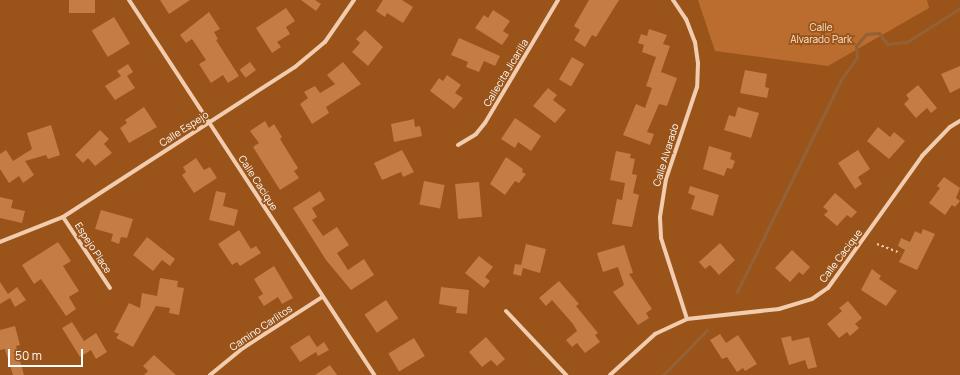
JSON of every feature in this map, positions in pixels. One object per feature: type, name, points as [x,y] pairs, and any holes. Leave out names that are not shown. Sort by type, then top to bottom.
[{"type":"street","name":"Calle Cacique","points":[[129,0],[374,375]]},
{"type":"street","name":"Calle Espejo","points":[[0,242],[63,217],[306,60],[333,32],[354,0]]},
{"type":"street","name":"Callecita Jicarilla","points":[[458,145],[476,134],[485,123],[558,0]]},
{"type":"street","name":"Calle Alvarado","points":[[674,0],[686,18],[695,42],[698,63],[697,87],[666,179],[660,218],[661,238],[687,319]]},
{"type":"street","name":"Calle Cacique","points":[[610,375],[655,334],[687,319],[779,309],[812,299],[828,288],[922,156],[950,127],[960,121]]},
{"type":"street","name":"Espejo Place","points":[[63,217],[110,288]]},
{"type":"street","name":"Camino Carlitos","points":[[210,375],[243,348],[322,297]]},
{"type":"street","points":[[506,310],[566,375]]},
{"type":"path","points":[[877,244],[900,253]]},
{"type":"green space","name":"Calle Alvarado Park","points":[[698,0],[927,0],[929,8],[828,66],[715,51]]},
{"type":"building","points":[[69,0],[95,0],[95,13],[69,13]]},
{"type":"building","points":[[160,0],[190,0],[169,14]]},
{"type":"building","points":[[301,0],[315,0],[321,4],[316,11]]},
{"type":"building","points":[[383,0],[402,0],[413,7],[403,23],[387,13],[385,17],[376,11]]},
{"type":"building","points":[[589,0],[619,0],[596,37],[592,35],[585,47],[574,40],[580,30],[574,26]]},
{"type":"building","points":[[286,8],[295,21],[286,27],[290,34],[277,42],[281,47],[272,53],[256,28]]},
{"type":"building","points":[[493,10],[510,21],[503,31],[509,35],[502,45],[475,28],[484,15],[488,18]]},
{"type":"building","points":[[209,12],[220,29],[214,32],[218,39],[216,40],[239,76],[228,83],[223,75],[211,83],[199,64],[206,60],[192,39],[186,43],[180,35]]},
{"type":"building","points":[[114,17],[130,44],[108,57],[92,30]]},
{"type":"building","points":[[649,29],[667,35],[663,44],[670,46],[661,72],[677,78],[667,106],[659,104],[647,132],[654,134],[650,145],[623,135],[636,104],[645,108],[652,88],[646,86],[656,57],[642,52],[644,45],[638,43],[641,34],[647,36]]},
{"type":"building","points":[[365,30],[383,47],[368,66],[352,52],[360,43],[356,39]]},
{"type":"building","points":[[459,38],[500,56],[495,66],[484,61],[479,72],[466,67],[468,62],[451,55]]},
{"type":"building","points":[[572,57],[584,64],[571,87],[559,80]]},
{"type":"building","points":[[250,62],[256,70],[246,78],[240,70]]},
{"type":"building","points":[[343,62],[361,84],[326,107],[329,113],[312,124],[300,104],[308,98],[304,92],[315,86],[320,93],[335,84],[327,75]]},
{"type":"building","points":[[128,64],[133,72],[127,76],[135,88],[115,100],[105,86],[121,76],[117,71]]},
{"type":"building","points":[[960,66],[960,88],[950,93],[941,74]]},
{"type":"building","points":[[745,70],[767,74],[765,87],[769,88],[767,98],[740,93]]},
{"type":"building","points":[[447,75],[461,85],[455,93],[463,98],[454,109],[430,91],[439,78],[443,81]]},
{"type":"building","points":[[918,85],[937,108],[931,113],[927,108],[916,118],[904,104],[909,99],[906,95]]},
{"type":"building","points":[[548,88],[557,95],[553,100],[566,110],[555,123],[533,106]]},
{"type":"building","points":[[144,107],[157,127],[129,143],[120,128],[127,123],[125,120]]},
{"type":"building","points":[[738,107],[759,113],[751,138],[724,130],[729,115],[735,117]]},
{"type":"building","points":[[515,118],[541,136],[531,151],[518,142],[515,148],[501,139]]},
{"type":"building","points":[[414,119],[415,127],[420,126],[422,136],[394,142],[391,124]]},
{"type":"building","points":[[265,121],[269,128],[274,124],[282,137],[280,139],[298,168],[294,171],[299,178],[280,190],[253,147],[259,143],[250,131]]},
{"type":"building","points":[[51,125],[60,155],[48,159],[46,155],[25,161],[34,175],[23,183],[19,176],[9,183],[0,169],[0,154],[6,150],[13,161],[32,149],[27,133]]},
{"type":"building","points":[[878,127],[890,137],[894,132],[905,141],[889,159],[867,141]]},
{"type":"building","points":[[100,130],[109,139],[104,144],[112,153],[95,166],[88,158],[83,163],[75,155]]},
{"type":"building","points":[[709,146],[732,153],[730,159],[735,161],[732,169],[727,168],[724,176],[703,169]]},
{"type":"building","points":[[402,150],[414,172],[403,177],[401,172],[382,180],[374,163]]},
{"type":"building","points":[[858,150],[870,169],[858,177],[862,184],[855,189],[838,163]]},
{"type":"building","points":[[616,151],[631,154],[630,158],[635,159],[632,174],[637,175],[633,193],[639,195],[632,227],[612,224],[617,199],[622,200],[625,183],[610,180]]},
{"type":"building","points":[[506,157],[523,169],[522,172],[526,174],[519,183],[515,181],[505,195],[490,184]]},
{"type":"building","points":[[196,158],[204,170],[210,167],[217,178],[194,193],[182,175],[186,172],[183,167]]},
{"type":"building","points":[[944,177],[960,188],[956,198],[960,201],[955,207],[952,205],[945,215],[929,203],[940,188],[937,186]]},
{"type":"building","points":[[424,181],[445,185],[440,209],[419,205]]},
{"type":"building","points":[[479,182],[482,217],[458,219],[455,184]]},
{"type":"building","points":[[690,186],[719,195],[713,216],[691,209],[695,196],[688,193]]},
{"type":"building","points":[[216,191],[226,193],[223,206],[238,210],[234,226],[209,220]]},
{"type":"building","points":[[320,191],[325,200],[312,208],[317,217],[312,220],[323,236],[337,227],[349,245],[337,253],[348,270],[364,259],[374,275],[351,290],[326,260],[293,208]]},
{"type":"building","points":[[835,193],[857,212],[851,218],[847,215],[837,226],[824,215],[828,211],[823,207]]},
{"type":"building","points":[[0,197],[13,200],[11,208],[25,211],[22,223],[0,218]]},
{"type":"building","points":[[101,210],[133,219],[127,238],[121,237],[119,244],[111,241],[113,234],[95,229]]},
{"type":"building","points":[[923,229],[935,234],[917,270],[899,262],[905,250],[898,246],[901,238],[910,242],[915,231],[921,234]]},
{"type":"building","points":[[239,230],[251,249],[256,246],[261,253],[240,266],[237,262],[232,265],[218,244]]},
{"type":"building","points":[[147,237],[175,259],[170,266],[162,260],[153,271],[133,255]]},
{"type":"building","points":[[58,242],[71,261],[63,266],[79,291],[69,297],[76,309],[66,316],[41,279],[34,284],[22,265]]},
{"type":"building","points":[[720,243],[735,260],[719,275],[710,265],[705,269],[699,262]]},
{"type":"building","points":[[526,244],[546,249],[540,273],[523,268],[521,276],[513,274],[515,264],[521,265]]},
{"type":"building","points":[[624,245],[633,273],[629,274],[652,309],[646,313],[649,318],[638,325],[613,292],[624,285],[618,267],[603,272],[597,253]]},
{"type":"building","points":[[792,250],[810,267],[803,275],[799,272],[790,282],[775,268]]},
{"type":"building","points":[[479,256],[493,267],[485,277],[490,281],[484,288],[465,273]]},
{"type":"building","points":[[274,266],[293,298],[282,304],[278,297],[264,306],[258,297],[263,294],[254,279]]},
{"type":"building","points":[[872,269],[881,276],[879,279],[897,291],[886,306],[861,290]]},
{"type":"building","points":[[160,278],[178,281],[177,287],[184,288],[179,315],[169,313],[170,308],[156,306],[133,347],[116,338],[119,334],[114,332],[129,303],[140,308],[142,293],[157,296]]},
{"type":"building","points":[[559,281],[579,304],[576,306],[598,333],[595,335],[600,342],[585,353],[577,343],[572,347],[566,340],[577,331],[573,324],[552,300],[546,306],[539,298]]},
{"type":"building","points":[[0,282],[8,294],[17,287],[26,300],[15,307],[10,298],[0,304]]},
{"type":"building","points":[[441,287],[469,290],[467,314],[456,313],[457,307],[439,304]]},
{"type":"building","points":[[386,300],[398,318],[377,333],[364,315]]},
{"type":"building","points":[[848,301],[862,318],[855,324],[859,328],[850,336],[847,332],[839,338],[827,324],[842,311],[839,308]]},
{"type":"building","points":[[72,322],[84,341],[96,333],[107,352],[96,359],[91,350],[80,357],[62,328]]},
{"type":"building","points":[[15,326],[20,345],[16,346],[24,375],[13,375],[5,349],[0,350],[0,330]]},
{"type":"building","points":[[720,334],[726,343],[738,335],[757,364],[745,371],[743,368],[737,372],[727,357],[722,359],[710,340]]},
{"type":"building","points":[[309,335],[317,347],[324,342],[329,350],[318,356],[316,352],[300,362],[290,347]]},
{"type":"building","points":[[791,336],[792,341],[809,337],[817,367],[808,369],[805,360],[789,365],[781,338]]},
{"type":"building","points":[[486,337],[505,359],[497,366],[491,360],[482,367],[469,352]]},
{"type":"building","points":[[414,338],[425,356],[399,371],[388,353]]},
{"type":"building","points":[[154,355],[176,375],[144,375],[148,371],[143,366]]},
{"type":"building","points":[[330,365],[337,375],[315,375]]},
{"type":"waterway","points":[[737,292],[842,78],[857,57],[856,46],[866,34],[879,33],[887,44],[907,42],[960,8]]},
{"type":"waterway","points":[[663,375],[707,330]]}]
